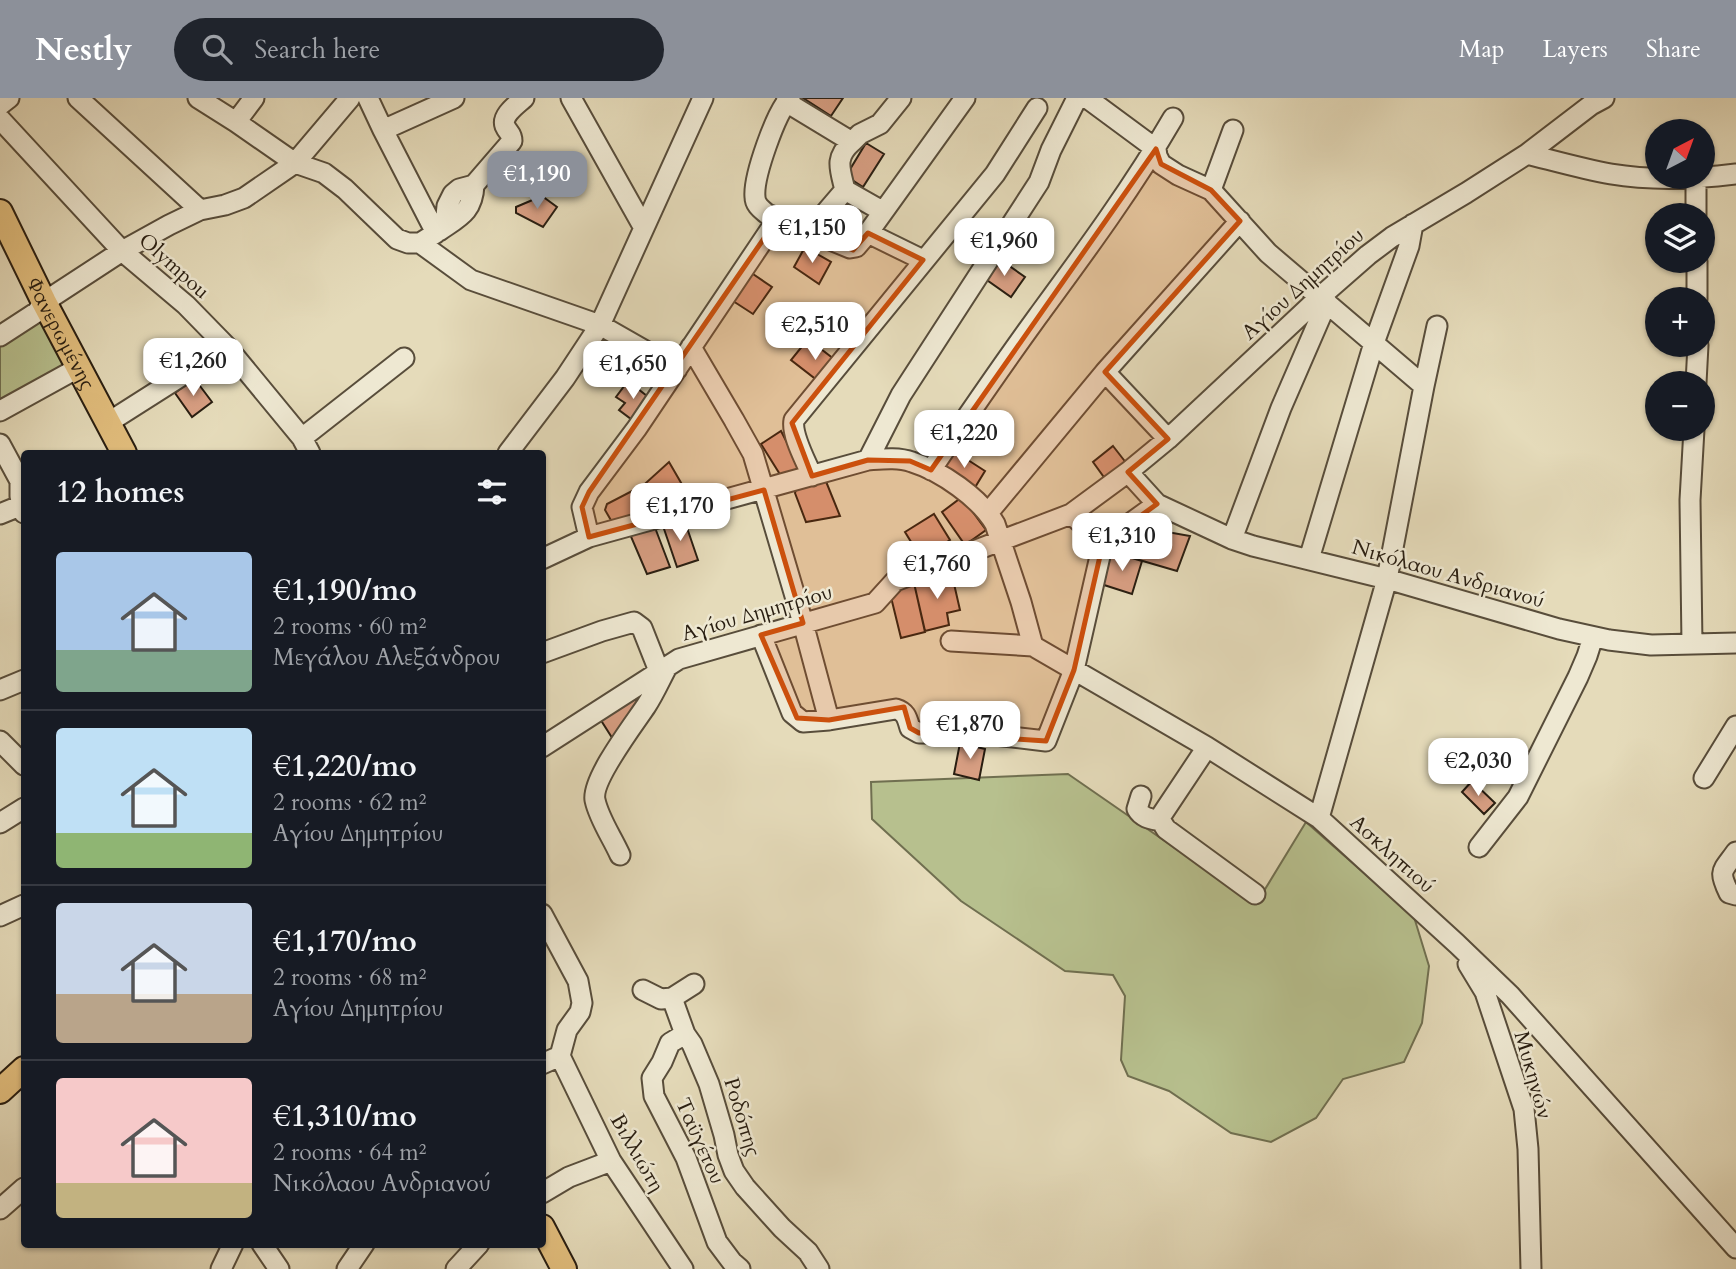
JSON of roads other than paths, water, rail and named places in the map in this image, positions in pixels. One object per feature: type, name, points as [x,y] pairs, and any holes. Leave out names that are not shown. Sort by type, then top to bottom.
[{"type":"main road","name":"Φανερωμένης","points":[[0,212],[123,450]]},
{"type":"main road","points":[[0,1091],[21,1072]]},
{"type":"main road","points":[[546,1235],[564,1269]]},
{"type":"street","points":[[0,105],[9,98]]},
{"type":"street","points":[[78,98],[200,210]]},
{"type":"street","points":[[198,98],[295,163],[324,173],[345,189],[397,239],[408,243],[435,233],[463,216],[474,194],[474,185],[512,141],[504,121],[524,98]]},
{"type":"street","points":[[236,122],[254,98]]},
{"type":"street","points":[[0,336],[37,312],[44,302],[122,251],[200,210],[244,198],[295,163],[350,98]]},
{"type":"street","points":[[368,98],[454,269],[471,280],[600,325],[677,369]]},
{"type":"street","points":[[383,130],[454,98]]},
{"type":"street","points":[[571,98],[644,228]]},
{"type":"street","points":[[510,450],[565,379],[600,325],[704,98]]},
{"type":"street","points":[[882,211],[845,190],[840,156],[860,134],[880,124],[901,98]]},
{"type":"street","points":[[852,142],[788,100],[761,162],[754,194],[759,208],[810,232],[850,248],[856,247],[965,98]]},
{"type":"street","points":[[868,460],[901,395],[1039,182],[1051,150],[1077,98]]},
{"type":"street","points":[[1087,98],[1156,149],[1161,164],[1211,190],[1268,253],[1424,386]]},
{"type":"street","name":"Αγίου Δημητρίου","points":[[546,744],[679,659],[875,603],[895,581],[1071,514],[1168,439],[1323,300],[1368,255],[1413,223],[1466,193],[1527,153],[1594,100]]},
{"type":"street","points":[[812,476],[792,426],[794,420],[995,174],[1037,108]]},
{"type":"street","points":[[931,470],[996,373],[1156,149],[1173,118]]},
{"type":"street","name":"Olympou","points":[[0,119],[122,251],[186,305],[227,347],[306,446]]},
{"type":"street","points":[[1211,190],[1233,130]]},
{"type":"street","points":[[1527,153],[1613,174],[1645,177]]},
{"type":"street","points":[[1715,176],[1736,174]]},
{"type":"street","points":[[810,232],[845,190]]},
{"type":"street","points":[[589,537],[582,506],[589,492],[637,428],[778,218]]},
{"type":"street","points":[[988,513],[1105,372],[1240,221]]},
{"type":"street","points":[[1309,559],[1374,343],[1406,256],[1413,223]]},
{"type":"street","points":[[868,233],[923,260]]},
{"type":"street","points":[[1232,540],[1323,300]]},
{"type":"street","points":[[1319,818],[1387,579],[1437,326]]},
{"type":"street","points":[[109,422],[227,347]]},
{"type":"street","points":[[691,347],[753,454],[829,720]]},
{"type":"street","points":[[306,446],[404,358]]},
{"type":"street","points":[[0,411],[78,368]]},
{"type":"street","points":[[1105,372],[1168,439]]},
{"type":"street","points":[[1692,441],[1690,500],[1692,644]]},
{"type":"street","points":[[0,444],[21,480]]},
{"type":"street","points":[[546,557],[589,537],[868,460],[910,461],[931,470],[962,490],[988,513],[1001,540],[1033,646],[951,641]]},
{"type":"street","points":[[761,635],[792,713],[803,722],[896,709],[906,715],[911,728],[919,733],[986,734],[1046,741],[1074,670],[1103,543],[1157,504],[1128,472]]},
{"type":"street","name":"Νικόλαου Ανδριανού","points":[[1157,504],[1232,540],[1387,579],[1559,629],[1651,645],[1736,643]]},
{"type":"street","points":[[0,514],[21,509]]},
{"type":"street","points":[[1071,514],[1103,543]]},
{"type":"street","points":[[546,652],[634,622],[642,628],[663,669],[648,704],[609,761],[596,787],[596,804],[620,855]]},
{"type":"street","points":[[1479,847],[1518,797],[1578,677],[1593,637]]},
{"type":"street","name":"Ασκληπιού","points":[[1033,646],[1207,747],[1319,818],[1510,995],[1736,1248]]},
{"type":"street","points":[[0,690],[21,681]]},
{"type":"street","points":[[1704,778],[1736,726]]},
{"type":"street","points":[[0,741],[21,762]]},
{"type":"street","points":[[1207,747],[1161,816],[1161,821],[1166,829],[1255,894]]},
{"type":"street","points":[[1141,796],[1136,809],[1140,814],[1161,821]]},
{"type":"street","points":[[0,823],[21,809]]},
{"type":"street","points":[[1736,852],[1723,869],[1722,877],[1728,893],[1736,895]]},
{"type":"street","points":[[0,916],[21,906]]},
{"type":"street","points":[[546,921],[578,981],[582,1003],[580,1012],[551,1060]]},
{"type":"street","name":"Μυκηνών","points":[[1457,944],[1485,992],[1524,1109],[1528,1149],[1531,1269]]},
{"type":"street","points":[[643,990],[661,999],[672,998],[694,984]]},
{"type":"street","name":"Ροδόπης","points":[[672,998],[685,1034],[709,1084],[734,1171],[744,1187],[808,1252],[819,1269]]},
{"type":"street","name":"Ταϋγέτου","points":[[685,1034],[670,1043],[652,1078],[654,1096],[686,1158],[717,1242],[740,1269]]},
{"type":"street","name":"Βιλλιώτη","points":[[551,1060],[611,1161],[684,1269]]},
{"type":"street","points":[[546,1191],[569,1177],[611,1161]]},
{"type":"street","points":[[0,1209],[21,1191]]},
{"type":"street","points":[[220,1269],[231,1248]]},
{"type":"street","points":[[265,1248],[279,1269]]},
{"type":"street","points":[[347,1269],[361,1248]]},
{"type":"street","points":[[456,1269],[475,1248]]}]
